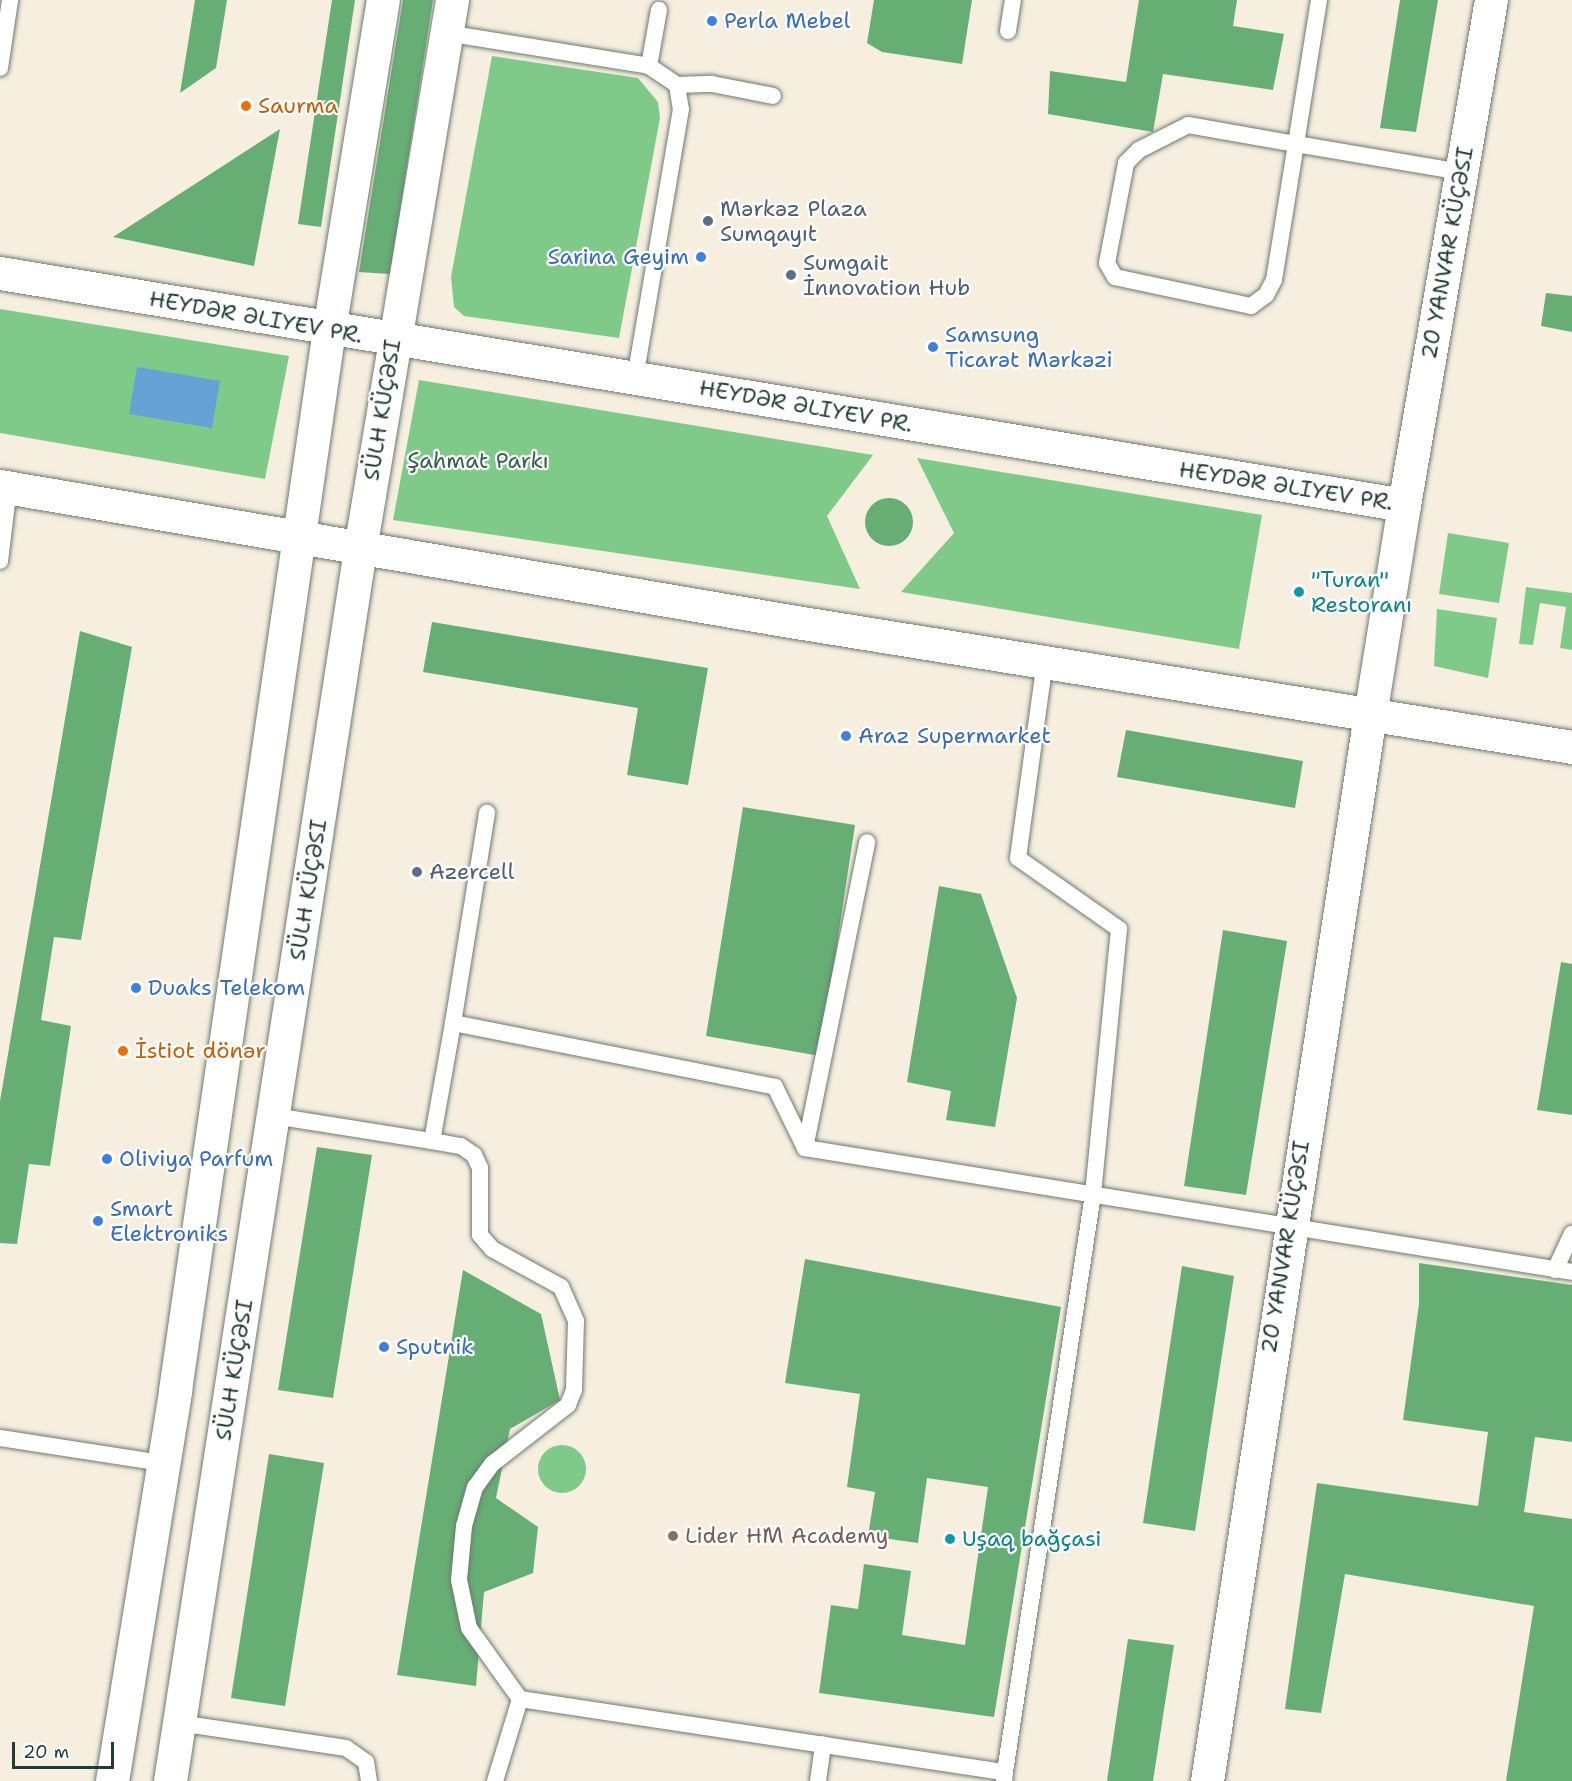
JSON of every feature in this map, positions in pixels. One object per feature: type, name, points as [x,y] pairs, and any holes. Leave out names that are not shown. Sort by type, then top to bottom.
[{"type":"main road","points":[[112,1781],[329,329],[383,0]]},
{"type":"main road","name":"SÜLH KÜÇƏSI","points":[[170,1781],[393,340],[452,0]]},
{"type":"main road","name":"20 YANVAR KÜÇƏSI","points":[[1404,505],[1491,0]]},
{"type":"main road","name":"HEYDƏR ƏLIYEV PR.","points":[[0,273],[393,340],[636,377],[1404,505],[1370,714]]},
{"type":"main road","points":[[4,487],[360,549],[1572,747]]},
{"type":"main road","name":"20 YANVAR KÜÇƏSI","points":[[1207,1781],[1288,1226],[1370,714]]},
{"type":"lane","points":[[0,68],[10,0]]},
{"type":"lane","points":[[1008,31],[1013,0]]},
{"type":"lane","points":[[1319,0],[1296,144],[1274,280],[1266,295],[1251,306],[1115,277],[1107,263],[1126,163],[1139,150],[1188,125],[1296,144],[1461,172]]},
{"type":"lane","points":[[649,66],[659,10]]},
{"type":"lane","points":[[446,33],[649,66],[678,85],[712,84],[773,96]]},
{"type":"lane","points":[[636,377],[681,109],[678,85]]},
{"type":"lane","points":[[0,561],[4,487]]},
{"type":"lane","points":[[274,1116],[461,1146],[474,1155],[480,1168],[480,1235],[492,1249],[561,1287],[576,1321],[574,1390],[568,1405],[492,1464],[475,1487],[464,1526],[459,1580],[469,1628],[520,1699],[823,1744],[1004,1776],[1093,1194],[1119,930],[1018,858],[1046,661]]},
{"type":"lane","points":[[432,1141],[487,813]]},
{"type":"lane","points":[[805,1148],[867,842]]},
{"type":"lane","points":[[453,1023],[775,1087],[805,1148]]},
{"type":"lane","points":[[805,1148],[1564,1271],[1572,1234]]},
{"type":"lane","points":[[0,1438],[161,1463]]},
{"type":"lane","points":[[495,1781],[520,1699]]},
{"type":"lane","points":[[179,1723],[346,1748],[366,1762],[369,1781]]},
{"type":"lane","points":[[818,1781],[823,1744]]},
{"type":"green space","points":[[195,0],[227,0],[216,68],[180,93]]},
{"type":"green space","points":[[332,0],[355,0],[321,227],[298,224]]},
{"type":"green space","points":[[403,0],[433,0],[390,274],[359,272]]},
{"type":"green space","points":[[874,0],[972,0],[962,64],[882,52],[867,43]]},
{"type":"green space","points":[[1139,0],[1237,0],[1233,26],[1284,34],[1273,90],[1163,74],[1153,132],[1048,114],[1050,71],[1126,82]]},
{"type":"green space","points":[[1400,0],[1438,0],[1416,132],[1380,128]]},
{"type":"green space","points":[[492,56],[638,78],[658,102],[660,118],[619,338],[464,316],[454,307],[451,277]]},
{"type":"green space","points":[[280,129],[254,266],[113,237]]},
{"type":"green space","points":[[1546,293],[1572,296],[1572,332],[1541,326]]},
{"type":"green space","points":[[0,309],[289,356],[265,479],[0,433]]},
{"type":"green space","name":"Şahmat Parkı","points":[[419,380],[873,455],[827,516],[860,589],[393,520]]},
{"type":"green space","points":[[917,458],[1262,515],[1239,649],[901,592],[954,533]]},
{"type":"green space","points":[[884,498],[894,498],[906,505],[913,517],[913,527],[906,539],[894,546],[884,546],[869,535],[865,527],[865,517],[876,502]]},
{"type":"green space","points":[[1448,533],[1509,543],[1499,603],[1439,594]]},
{"type":"green space","points":[[1526,587],[1572,593],[1572,650],[1560,648],[1566,607],[1540,603],[1533,645],[1519,644]]},
{"type":"green space","points":[[1437,609],[1497,618],[1488,678],[1434,666]]},
{"type":"green space","points":[[432,622],[708,668],[688,785],[627,775],[638,708],[423,672]]},
{"type":"green space","points":[[80,631],[132,647],[81,940],[54,937],[41,1020],[71,1026],[50,1166],[29,1164],[17,1244],[0,1243],[0,1101]]},
{"type":"green space","points":[[1126,730],[1303,761],[1295,808],[1117,777]]},
{"type":"green space","points":[[743,807],[855,825],[820,1056],[706,1036]]},
{"type":"green space","points":[[939,886],[981,894],[1017,998],[995,1127],[946,1120],[951,1091],[907,1082]]},
{"type":"green space","points":[[1223,930],[1287,941],[1246,1195],[1184,1186]]},
{"type":"green space","points":[[1561,962],[1572,964],[1572,1115],[1537,1110]]},
{"type":"green space","points":[[317,1147],[372,1155],[333,1398],[278,1390]]},
{"type":"green space","points":[[805,1259],[1061,1307],[994,1717],[819,1693],[831,1605],[858,1609],[864,1564],[911,1571],[902,1635],[965,1645],[988,1487],[927,1478],[918,1543],[868,1536],[875,1492],[847,1487],[860,1394],[785,1383]]},
{"type":"green space","points":[[1419,1263],[1572,1285],[1572,1442],[1535,1437],[1524,1512],[1572,1519],[1572,1781],[1506,1781],[1534,1606],[1345,1574],[1321,1713],[1285,1709],[1317,1483],[1478,1506],[1488,1432],[1403,1420],[1419,1304]]},
{"type":"green space","points":[[1182,1266],[1234,1276],[1195,1531],[1143,1523]]},
{"type":"green space","points":[[463,1270],[541,1314],[560,1400],[510,1429],[496,1498],[538,1527],[533,1573],[484,1592],[476,1686],[397,1675]]},
{"type":"green space","points":[[557,1445],[567,1445],[579,1452],[586,1464],[586,1474],[579,1486],[567,1493],[557,1493],[542,1482],[538,1474],[538,1464],[549,1449]]},
{"type":"green space","points":[[269,1454],[324,1463],[285,1706],[231,1698]]},
{"type":"green space","points":[[1128,1639],[1174,1645],[1153,1781],[1107,1781]]},
{"type":"water","points":[[137,367],[220,381],[212,428],[129,414]]},
{"type":"place","name":"Perla Mebel","points":[[712,21]]},
{"type":"place","name":"Saurma","points":[[246,106]]},
{"type":"place","name":"Mərkəz Plaza Sumqayıt","points":[[708,221]]},
{"type":"place","name":"Sarina Geyim","points":[[701,257]]},
{"type":"place","name":"Sumgait İnnovation Hub","points":[[791,275]]},
{"type":"place","name":"Samsung Ticarət Mərkəzi","points":[[933,347]]},
{"type":"place","name":"\"Turan\" Restoranı","points":[[1299,592]]},
{"type":"place","name":"Araz Supermarket","points":[[846,736]]},
{"type":"place","name":"Azercell","points":[[417,872]]},
{"type":"place","name":"Duaks Telekom","points":[[136,988]]},
{"type":"place","name":"İstiot dönәr","points":[[123,1051]]},
{"type":"place","name":"Oliviya Parfum","points":[[107,1159]]},
{"type":"place","name":"Smart Elektroniks","points":[[98,1221]]},
{"type":"place","name":"Sputnik","points":[[384,1347]]},
{"type":"place","name":"Lider HM Academy","points":[[673,1536]]},
{"type":"place","name":"Uşaq bağçasi","points":[[950,1539]]}]
